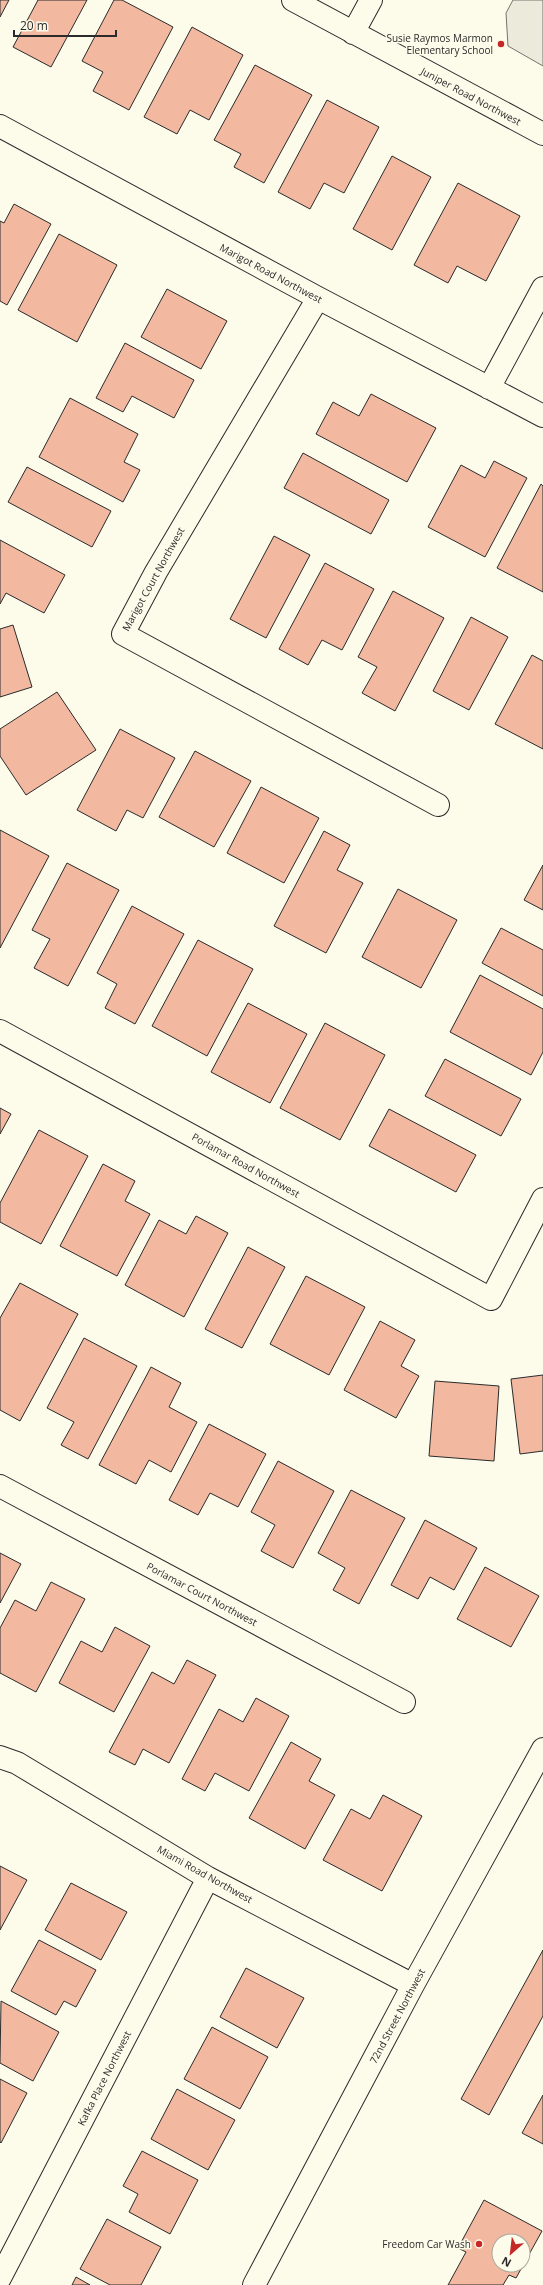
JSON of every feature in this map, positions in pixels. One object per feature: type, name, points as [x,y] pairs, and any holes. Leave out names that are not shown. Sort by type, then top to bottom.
[{"type":"street","name":"Juniper Road Northwest","points":[[293,0],[543,134]]},
{"type":"street","points":[[354,33],[371,0]]},
{"type":"street","name":"Marigot Road Northwest","points":[[0,126],[318,298],[543,416]]},
{"type":"street","points":[[489,388],[543,288]]},
{"type":"street","name":"Marigot Court Northwest","points":[[318,298],[156,572],[123,634],[438,805]]},
{"type":"street","name":"Porlamar Road Northwest","points":[[0,1032],[491,1299],[543,1199]]},
{"type":"street","name":"Porlamar Court Northwest","points":[[0,1486],[404,1702]]},
{"type":"street","name":"72nd Street Northwest","points":[[254,2285],[413,1985],[543,1749]]},
{"type":"street","name":"Miami Road Northwest","points":[[0,1757],[17,1763],[208,1878],[413,1985]]},
{"type":"street","name":"Kafka Place Northwest","points":[[0,2278],[208,1878]]},
{"type":"shaded area","points":[[513,0],[543,0],[543,66],[508,46],[506,13]]},
{"type":"building","points":[[0,0],[9,0],[0,17]]},
{"type":"building","points":[[38,0],[87,0],[51,67],[13,47]]},
{"type":"building","points":[[114,0],[122,0],[173,27],[129,110],[93,91],[103,72],[82,61]]},
{"type":"building","points":[[192,27],[243,55],[209,120],[190,110],[177,134],[144,117]]},
{"type":"building","points":[[255,65],[312,95],[264,183],[234,167],[241,154],[214,140]]},
{"type":"building","points":[[327,100],[379,127],[344,193],[324,183],[310,209],[278,192]]},
{"type":"building","points":[[392,156],[431,177],[392,250],[353,229]]},
{"type":"building","points":[[458,183],[520,216],[486,281],[457,266],[448,283],[414,265]]},
{"type":"building","points":[[14,204],[51,224],[7,305],[0,301],[0,221],[4,223]]},
{"type":"building","points":[[59,234],[117,265],[77,342],[18,310]]},
{"type":"building","points":[[167,289],[227,321],[201,369],[141,337]]},
{"type":"building","points":[[125,343],[194,380],[174,418],[132,396],[123,412],[96,398]]},
{"type":"building","points":[[371,394],[436,428],[407,482],[316,434],[333,402],[359,416]]},
{"type":"building","points":[[70,398],[138,434],[124,462],[140,470],[123,502],[39,457]]},
{"type":"building","points":[[303,453],[389,500],[371,534],[284,488]]},
{"type":"building","points":[[494,461],[527,478],[485,557],[428,527],[461,465],[485,478]]},
{"type":"building","points":[[27,467],[111,511],[92,547],[8,502]]},
{"type":"building","points":[[541,484],[543,486],[543,592],[497,568]]},
{"type":"building","points":[[274,536],[310,555],[266,638],[230,619]]},
{"type":"building","points":[[0,540],[65,575],[44,613],[6,593],[0,604]]},
{"type":"building","points":[[325,563],[374,589],[342,650],[322,640],[308,665],[279,649]]},
{"type":"building","points":[[393,591],[444,618],[395,711],[362,693],[377,667],[358,657]]},
{"type":"building","points":[[471,617],[508,637],[469,710],[433,691]]},
{"type":"building","points":[[13,625],[32,687],[0,697],[0,629]]},
{"type":"building","points":[[532,655],[543,661],[543,749],[495,724]]},
{"type":"building","points":[[57,692],[96,750],[26,795],[0,756],[0,729]]},
{"type":"building","points":[[120,729],[175,758],[143,818],[127,810],[116,831],[77,810]]},
{"type":"building","points":[[195,751],[251,781],[214,847],[159,817]]},
{"type":"building","points":[[261,787],[319,818],[284,883],[227,853]]},
{"type":"building","points":[[0,830],[49,856],[0,948]]},
{"type":"building","points":[[324,831],[350,845],[337,870],[363,883],[326,953],[274,926]]},
{"type":"building","points":[[67,863],[119,890],[68,986],[34,968],[50,939],[32,930]]},
{"type":"building","points":[[543,865],[543,910],[524,900]]},
{"type":"building","points":[[398,889],[457,920],[421,988],[362,957]]},
{"type":"building","points":[[132,906],[184,934],[135,1024],[105,1008],[117,984],[97,973]]},
{"type":"building","points":[[501,928],[543,950],[543,996],[482,963]]},
{"type":"building","points":[[198,940],[253,969],[207,1056],[152,1026]]},
{"type":"building","points":[[480,975],[543,1009],[543,1052],[531,1075],[450,1032]]},
{"type":"building","points":[[248,1003],[307,1034],[270,1103],[211,1072]]},
{"type":"building","points":[[325,1023],[385,1055],[340,1140],[280,1108]]},
{"type":"building","points":[[445,1059],[521,1099],[501,1136],[425,1096]]},
{"type":"building","points":[[0,1108],[11,1114],[0,1134]]},
{"type":"building","points":[[389,1109],[476,1155],[456,1192],[369,1146]]},
{"type":"building","points":[[39,1130],[88,1156],[41,1244],[0,1222],[0,1203]]},
{"type":"building","points":[[103,1164],[135,1181],[125,1201],[150,1214],[117,1276],[60,1246]]},
{"type":"building","points":[[196,1216],[228,1233],[184,1317],[125,1285],[159,1220],[186,1234]]},
{"type":"building","points":[[248,1247],[285,1267],[242,1348],[205,1329]]},
{"type":"building","points":[[306,1276],[365,1307],[329,1375],[270,1344]]},
{"type":"building","points":[[20,1283],[78,1314],[20,1421],[0,1410],[0,1318]]},
{"type":"building","points":[[380,1321],[415,1340],[401,1366],[419,1376],[396,1418],[344,1390]]},
{"type":"building","points":[[84,1338],[137,1366],[88,1459],[61,1445],[74,1422],[47,1408]]},
{"type":"building","points":[[151,1367],[181,1383],[169,1407],[197,1422],[171,1472],[149,1460],[136,1484],[99,1465]]},
{"type":"building","points":[[543,1375],[543,1451],[520,1454],[511,1379]]},
{"type":"building","points":[[435,1381],[499,1386],[494,1461],[429,1456]]},
{"type":"building","points":[[209,1424],[266,1454],[238,1507],[210,1493],[198,1515],[169,1500]]},
{"type":"building","points":[[278,1461],[334,1491],[293,1568],[261,1551],[275,1525],[251,1512]]},
{"type":"building","points":[[351,1490],[405,1518],[359,1604],[333,1590],[345,1568],[318,1553]]},
{"type":"building","points":[[425,1520],[477,1548],[454,1590],[430,1577],[418,1599],[391,1585]]},
{"type":"building","points":[[0,1553],[21,1564],[0,1603]]},
{"type":"building","points":[[485,1567],[539,1596],[511,1647],[457,1619]]},
{"type":"building","points":[[51,1582],[85,1599],[36,1692],[0,1673],[0,1628],[15,1600],[36,1611]]},
{"type":"building","points":[[115,1627],[150,1646],[114,1712],[59,1683],[81,1641],[102,1652]]},
{"type":"building","points":[[187,1660],[216,1675],[169,1763],[143,1749],[135,1765],[109,1752],[152,1672],[174,1684]]},
{"type":"building","points":[[256,1698],[289,1716],[249,1791],[215,1773],[205,1791],[182,1779],[219,1709],[243,1722]]},
{"type":"building","points":[[291,1742],[321,1759],[309,1781],[335,1795],[305,1849],[249,1818]]},
{"type":"building","points":[[383,1795],[422,1816],[382,1891],[323,1860],[351,1809],[370,1819]]},
{"type":"building","points":[[0,1866],[27,1880],[0,1930]]},
{"type":"building","points":[[71,1883],[127,1912],[101,1960],[45,1930]]},
{"type":"building","points":[[39,1940],[96,1970],[76,2007],[64,2001],[56,2015],[11,1991]]},
{"type":"building","points":[[543,1950],[543,2016],[489,2115],[461,2099]]},
{"type":"building","points":[[246,1968],[304,1998],[277,2048],[220,2017]]},
{"type":"building","points":[[1,2001],[59,2032],[33,2081],[0,2063]]},
{"type":"building","points":[[212,2027],[268,2057],[240,2109],[184,2079]]},
{"type":"building","points":[[0,2079],[27,2093],[1,2143],[0,2142]]},
{"type":"building","points":[[177,2089],[235,2120],[208,2170],[151,2139]]},
{"type":"building","points":[[543,2095],[543,2144],[522,2133]]},
{"type":"building","points":[[142,2151],[198,2180],[170,2234],[129,2212],[138,2194],[123,2186]]},
{"type":"building","name":"Freedom Car Wash","points":[[484,2200],[542,2231],[531,2251],[531,2233],[491,2233],[491,2273],[519,2273],[516,2278],[509,2275],[503,2285],[448,2285],[466,2252],[458,2248]]},
{"type":"building","points":[[107,2219],[161,2247],[141,2285],[110,2285],[80,2269]]},
{"type":"building","points":[[76,2277],[90,2285],[72,2285]]},
{"type":"place","name":"Susie Raymos Marmon Elementary School","points":[[501,44]]},
{"type":"place","name":"Freedom Car Wash","points":[[479,2244]]}]
